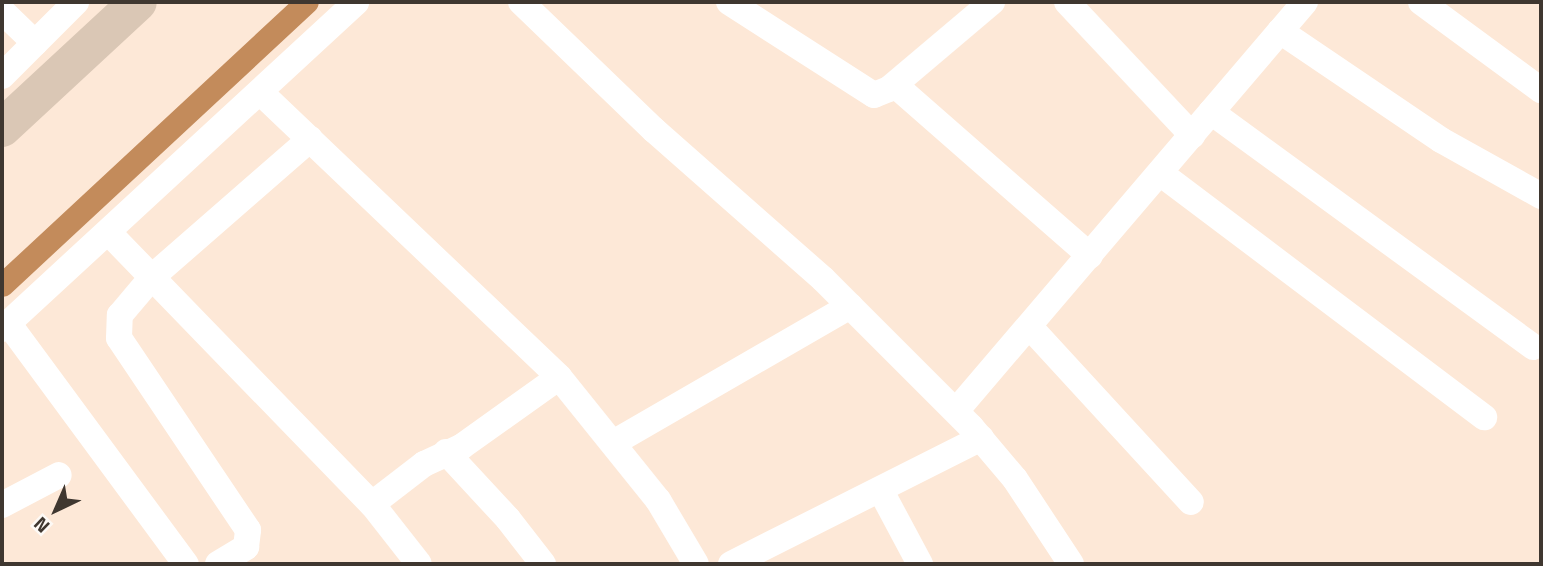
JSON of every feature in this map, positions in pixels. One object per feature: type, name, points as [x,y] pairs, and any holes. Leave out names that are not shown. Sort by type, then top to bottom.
[{"type":"street","points":[[2,76],[76,2]]},
{"type":"street","points":[[2,128],[138,2]]},
{"type":"street","points":[[186,564],[5,326],[356,2]]},
{"type":"street","points":[[522,2],[654,130],[850,306],[956,411],[1015,479],[1071,564]]},
{"type":"street","points":[[729,2],[874,95],[895,85],[992,2]]},
{"type":"street","points":[[1067,2],[1192,135]]},
{"type":"street","points":[[956,411],[1305,2]]},
{"type":"street","points":[[1421,2],[1541,90]]},
{"type":"street","points":[[2,11],[35,43]]},
{"type":"street","points":[[1280,31],[1441,140],[1541,195]]},
{"type":"street","points":[[895,85],[1090,256]]},
{"type":"street","points":[[260,92],[559,377],[657,500],[696,564]]},
{"type":"street","points":[[1211,112],[1533,347]]},
{"type":"street","points":[[218,564],[246,547],[250,539],[243,519],[119,338],[120,315],[127,303],[152,277],[310,139]]},
{"type":"street","points":[[1160,173],[1484,417]]},
{"type":"street","points":[[108,232],[372,504],[418,564]]},
{"type":"street","points":[[612,443],[850,306]]},
{"type":"street","points":[[1029,326],[1191,502]]},
{"type":"street","points":[[372,504],[446,452],[481,433],[559,377]]},
{"type":"street","points":[[731,564],[881,491],[981,438]]},
{"type":"street","points":[[446,452],[508,519],[543,564]]},
{"type":"street","points":[[2,506],[59,475]]},
{"type":"street","points":[[881,491],[920,564]]},
{"type":"waterway","points":[[2,285],[307,2]]}]
